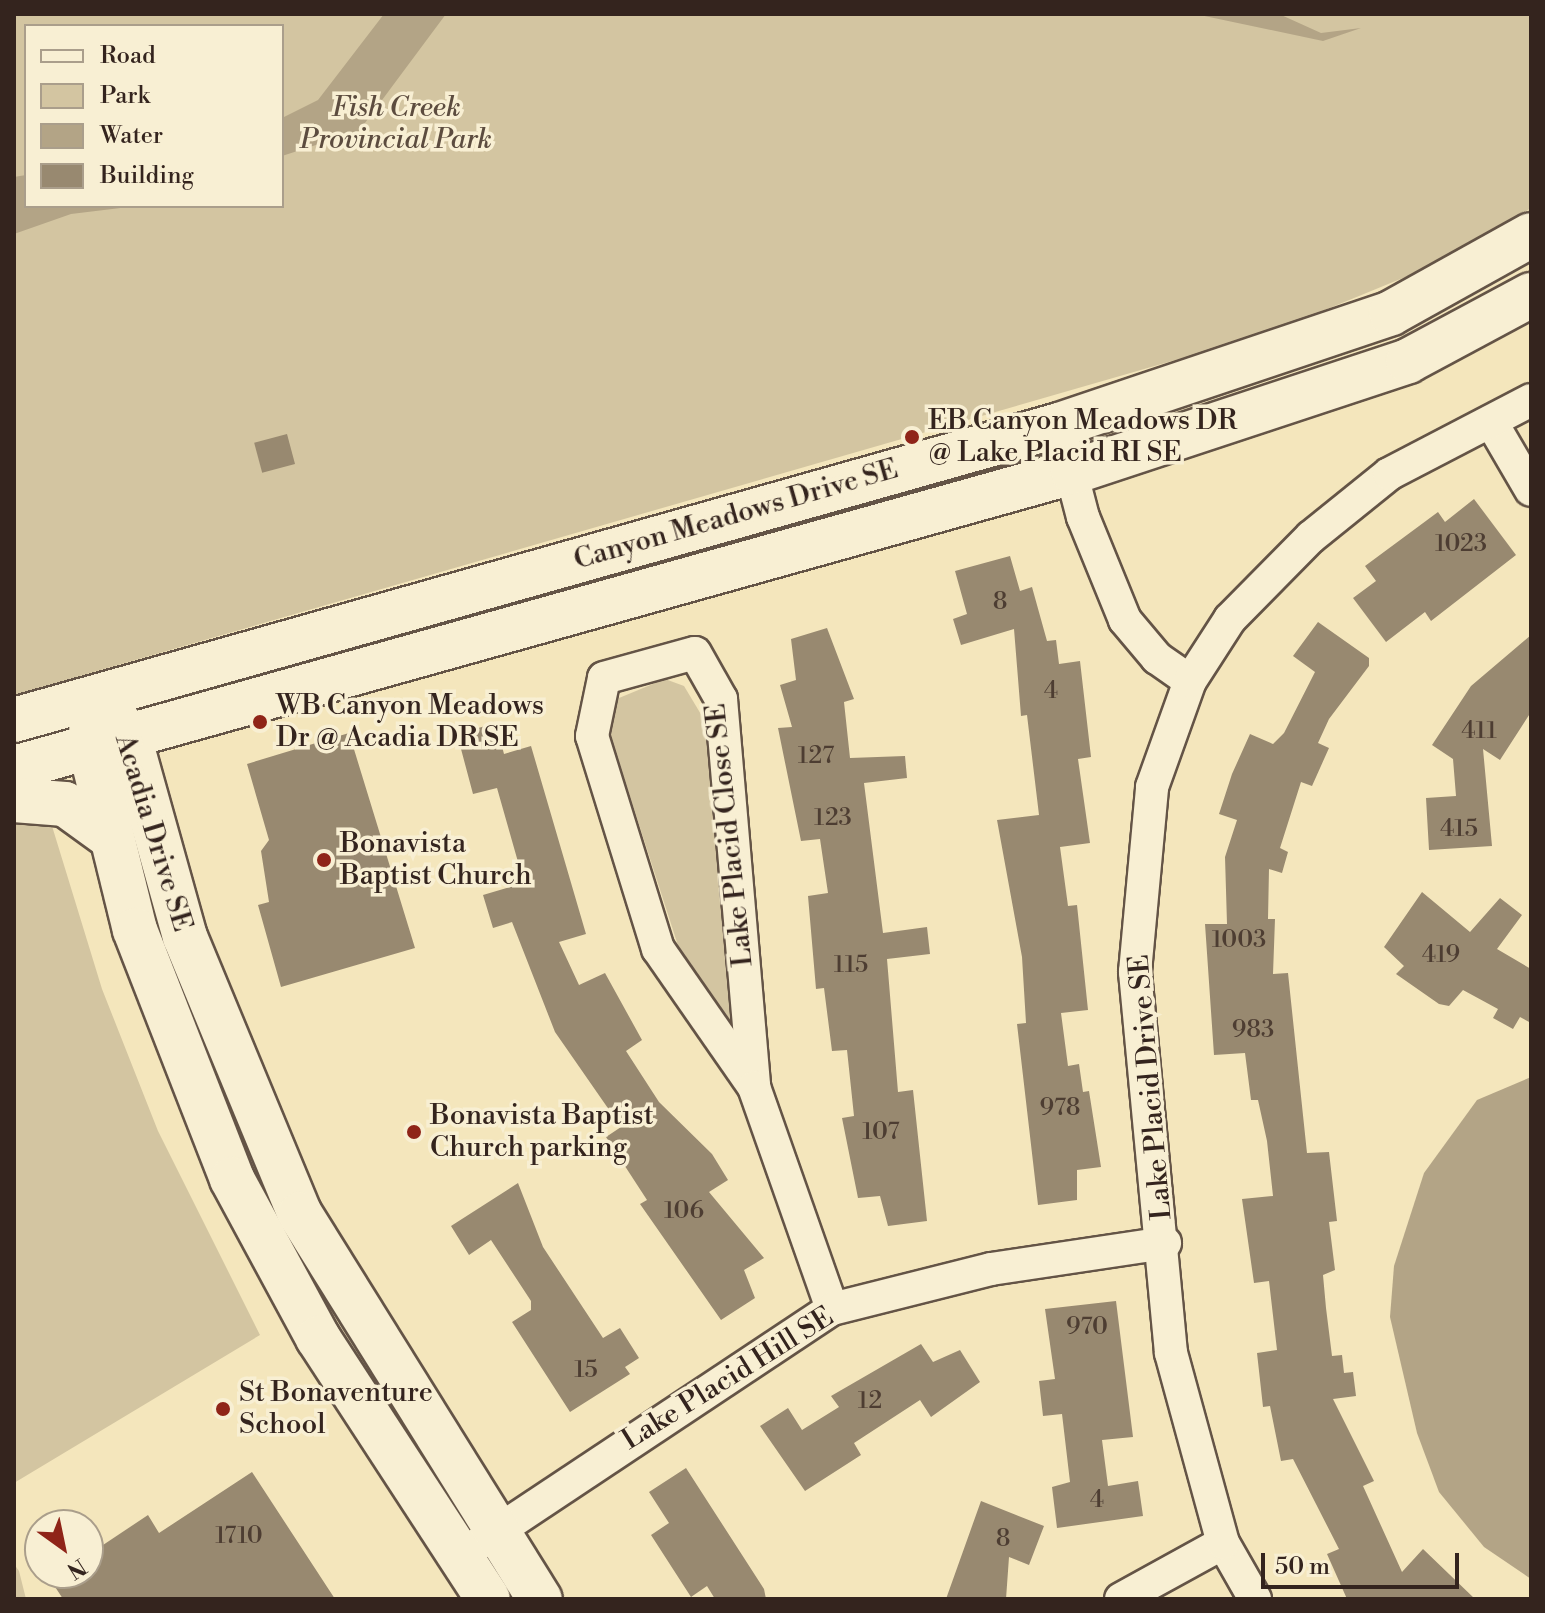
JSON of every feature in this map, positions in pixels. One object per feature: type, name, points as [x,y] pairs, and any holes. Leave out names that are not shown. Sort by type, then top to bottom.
[{"type":"main road","name":"Canyon Meadows Drive SE","points":[[14,720],[1059,425],[1391,313],[1531,235]]},
{"type":"main road","name":"Canyon Meadows Drive SE","points":[[14,768],[1073,472],[1408,361],[1531,295]]},
{"type":"main road","name":"Acadia Drive SE","points":[[95,696],[109,740],[258,1124],[300,1214],[540,1599]]},
{"type":"main road","name":"Acadia Drive SE","points":[[109,740],[111,837],[135,930],[232,1179],[318,1338],[488,1599]]},
{"type":"main road","points":[[14,800],[65,804],[111,837]]},
{"type":"street","name":"Lake Placid Drive SE","points":[[1255,1599],[1223,1543],[1171,1353],[1165,1243],[1135,972],[1152,787],[1190,681],[1230,619],[1311,537],[1389,474],[1493,425],[1531,400]]},
{"type":"street","points":[[1059,425],[1083,517],[1125,620],[1157,658],[1190,681]]},
{"type":"street","points":[[1493,425],[1531,490]]},
{"type":"street","name":"Lake Placid Close SE","points":[[754,1087],[658,949],[592,736],[604,678],[695,653],[721,699],[754,1087],[832,1309]]},
{"type":"street","name":"Lake Placid Hill SE","points":[[460,1556],[832,1309],[991,1269],[1165,1243]]},
{"type":"street","points":[[1121,1599],[1223,1543]]},
{"type":"green space","name":"Fish Creek Provincial Park","points":[[14,14],[1531,14],[1531,208],[1437,264],[1269,333],[14,695]]},
{"type":"green space","points":[[665,679],[684,686],[705,721],[733,1029],[683,961],[606,722],[619,698]]},
{"type":"green space","points":[[14,823],[52,826],[102,989],[158,1131],[260,1335],[14,1483]]},
{"type":"green space","points":[[14,1564],[19,1571],[26,1599],[14,1599]]},
{"type":"water","points":[[384,14],[446,14],[359,131],[284,155],[284,117],[318,100]]},
{"type":"water","points":[[1195,14],[1279,14],[1321,33],[1361,28],[1323,41]]},
{"type":"water","points":[[24,175],[24,208],[120,208],[71,214],[14,234],[14,177]]},
{"type":"water","points":[[1531,1077],[1531,1579],[1484,1547],[1439,1492],[1417,1433],[1390,1317],[1394,1266],[1424,1173],[1477,1100]]},
{"type":"building","points":[[287,434],[295,464],[262,473],[254,443]]},
{"type":"building","points":[[1474,499],[1516,555],[1431,621],[1425,612],[1386,642],[1353,598],[1376,581],[1365,566],[1438,512],[1445,522]]},
{"type":"building","points":[[1010,556],[1020,591],[1032,587],[1047,641],[1056,640],[1059,664],[1080,661],[1091,757],[1078,759],[1090,843],[1060,847],[1068,906],[1077,905],[1088,1010],[1061,1013],[1068,1066],[1079,1064],[1083,1092],[1089,1091],[1101,1167],[1077,1170],[1077,1200],[1038,1205],[1017,1024],[1026,1023],[1022,957],[997,820],[1039,815],[1027,715],[1021,716],[1014,629],[961,645],[953,619],[967,614],[955,571]]},
{"type":"building","points":[[1318,622],[1369,658],[1369,666],[1329,719],[1318,743],[1329,748],[1312,786],[1301,782],[1280,848],[1288,852],[1282,873],[1269,869],[1268,919],[1275,919],[1273,974],[1288,973],[1307,1153],[1329,1152],[1337,1221],[1329,1222],[1335,1270],[1323,1275],[1326,1308],[1332,1356],[1342,1355],[1344,1373],[1353,1372],[1356,1396],[1333,1399],[1374,1481],[1363,1486],[1402,1572],[1423,1549],[1475,1599],[1347,1599],[1327,1554],[1339,1549],[1293,1459],[1281,1461],[1270,1406],[1263,1407],[1257,1353],[1277,1350],[1269,1281],[1254,1283],[1242,1199],[1273,1196],[1267,1141],[1258,1100],[1251,1100],[1245,1053],[1214,1055],[1205,924],[1227,924],[1225,857],[1237,820],[1219,814],[1232,774],[1250,734],[1273,744],[1284,733],[1315,672],[1293,656]]},
{"type":"building","points":[[827,628],[854,699],[844,702],[850,758],[905,756],[907,778],[864,783],[883,933],[927,927],[930,954],[887,959],[898,1092],[913,1090],[927,1221],[888,1226],[880,1196],[858,1198],[842,1118],[854,1116],[847,1050],[832,1051],[824,988],[816,989],[808,896],[828,893],[820,839],[801,841],[778,728],[792,727],[780,685],[796,680],[791,639]]},
{"type":"building","points":[[1531,635],[1531,712],[1500,760],[1483,749],[1492,846],[1429,850],[1426,798],[1456,796],[1453,759],[1432,745],[1471,686]]},
{"type":"building","points":[[496,723],[504,754],[531,746],[586,934],[559,942],[579,985],[605,973],[642,1040],[626,1051],[659,1102],[712,1154],[728,1180],[709,1192],[764,1258],[744,1270],[755,1298],[721,1320],[640,1204],[647,1200],[606,1137],[621,1127],[555,1032],[512,922],[493,928],[483,895],[524,883],[497,788],[473,794],[457,734]]},
{"type":"building","name":"Bonavista Baptist Church","points":[[349,733],[415,948],[281,987],[258,905],[269,902],[261,851],[269,840],[247,764]]},
{"type":"building","points":[[1422,892],[1470,932],[1500,898],[1522,915],[1497,949],[1531,969],[1531,1023],[1520,1017],[1513,1029],[1493,1018],[1498,1009],[1463,990],[1449,1006],[1439,1004],[1396,974],[1404,966],[1384,947]]},
{"type":"building","points":[[518,1183],[543,1247],[603,1338],[620,1328],[639,1358],[625,1367],[630,1374],[570,1412],[512,1322],[531,1310],[531,1301],[491,1240],[469,1255],[451,1226]]},
{"type":"building","points":[[1116,1301],[1133,1437],[1102,1440],[1108,1486],[1138,1481],[1143,1516],[1057,1528],[1052,1487],[1070,1482],[1062,1414],[1043,1416],[1039,1381],[1055,1379],[1045,1309]]},
{"type":"building","points":[[921,1344],[933,1362],[960,1350],[980,1382],[931,1417],[920,1400],[854,1443],[861,1455],[805,1491],[760,1426],[788,1408],[802,1430],[839,1407],[831,1396]]},
{"type":"building","points":[[686,1468],[764,1589],[766,1599],[715,1599],[707,1586],[691,1597],[651,1535],[669,1523],[649,1492]]},
{"type":"building","points":[[252,1472],[335,1599],[63,1599],[56,1589],[104,1589],[104,1544],[148,1515],[159,1533]]},
{"type":"building","points":[[981,1501],[1044,1526],[1029,1565],[1009,1557],[1006,1599],[946,1599]]},
{"type":"place","name":"EB Canyon Meadows DR @ Lake Placid RI SE","points":[[912,437]]},
{"type":"place","name":"WB Canyon Meadows Dr @ Acadia DR SE","points":[[260,722]]},
{"type":"place","name":"Bonavista Baptist Church","points":[[324,860]]},
{"type":"place","name":"Bonavista Baptist Church parking","points":[[414,1132]]},
{"type":"place","name":"St Bonaventure School","points":[[223,1409]]}]
